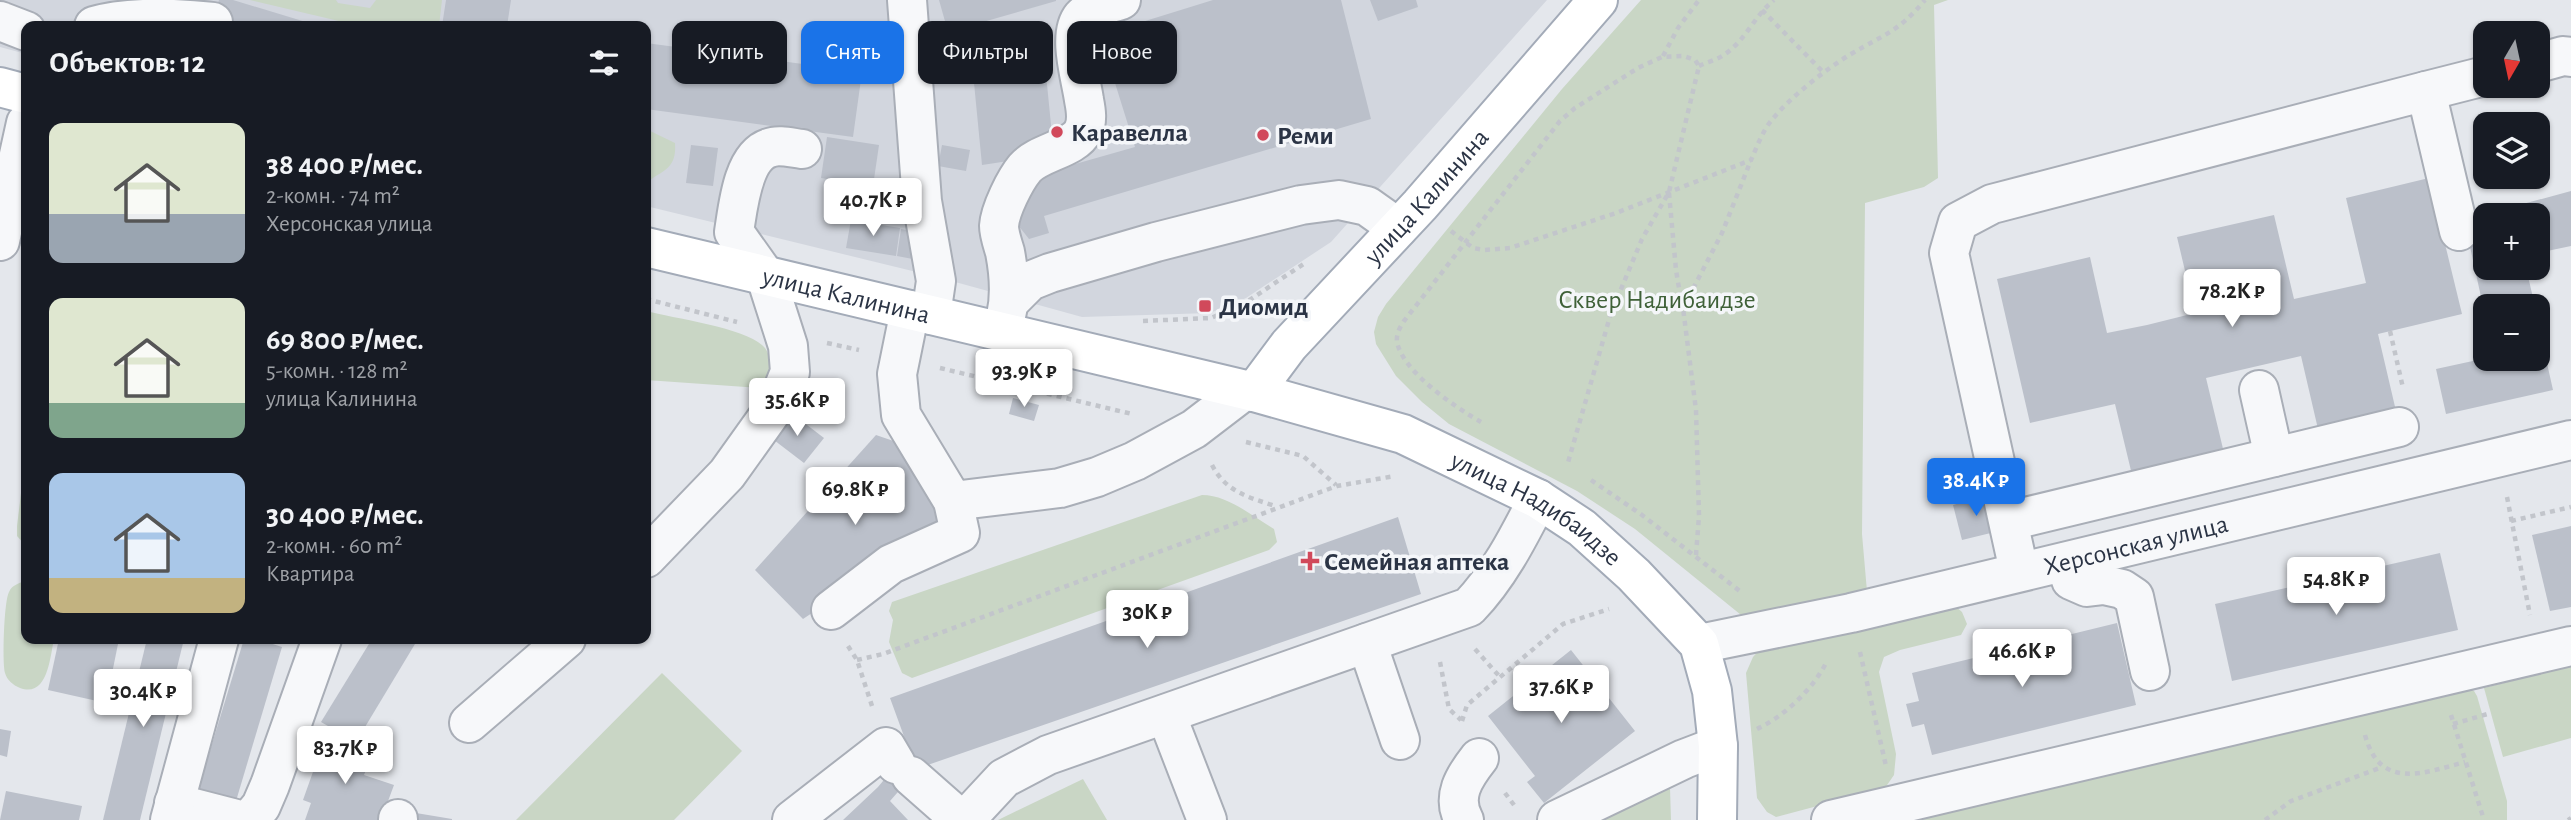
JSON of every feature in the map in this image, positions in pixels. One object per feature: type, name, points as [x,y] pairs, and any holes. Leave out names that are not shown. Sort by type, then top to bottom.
[{"type":"main road","name":"улица Калинина","points":[[1250,391],[1289,345],[1434,189],[1598,0]]},
{"type":"main road","points":[[0,87],[21,93]]},
{"type":"main road","name":"улица Калинина","points":[[651,248],[920,313],[1006,317],[1170,371]]},
{"type":"main road","name":"улица Надибаидзе","points":[[1170,371],[1403,434],[1538,499],[1583,528],[1624,566],[1699,644],[1712,691],[1718,746],[1717,820]]},
{"type":"street","points":[[831,610],[891,564],[960,533],[953,501],[901,415],[897,374],[900,359],[936,281],[922,201],[907,0]]},
{"type":"street","points":[[1006,317],[1008,269],[999,226],[1012,188],[1026,167],[1043,155],[1069,144],[1083,133],[1087,116],[1075,30],[1083,16],[1100,6],[1121,0]]},
{"type":"street","points":[[0,21],[21,29]]},
{"type":"street","points":[[131,21],[192,21]]},
{"type":"street","points":[[2550,60],[2571,57]]},
{"type":"street","points":[[2019,571],[1949,253],[1958,222],[1992,204],[2473,79]]},
{"type":"street","points":[[2426,92],[2459,231]]},
{"type":"street","points":[[0,241],[21,146]]},
{"type":"street","points":[[651,553],[727,474],[777,404],[790,372],[788,346],[766,277],[734,232],[736,169],[769,148],[802,149]]},
{"type":"street","points":[[1006,317],[1030,281],[1051,272],[1301,205],[1339,200],[1367,206],[1398,228]]},
{"type":"street","points":[[2259,390],[2274,457]]},
{"type":"street","points":[[953,501],[1072,484],[1135,461],[1194,429],[1250,391]]},
{"type":"street","points":[[2008,521],[2399,427]]},
{"type":"street","name":"Херсонская улица","points":[[1699,644],[1851,613],[2571,440]]},
{"type":"street","points":[[792,820],[898,762],[963,820],[1004,778],[1048,755],[1469,607],[1483,592],[1521,533],[1538,499]]},
{"type":"street","points":[[2066,562],[2071,580],[2087,587],[2104,585],[2122,589],[2134,597],[2150,671]]},
{"type":"street","points":[[1367,643],[1400,740]]},
{"type":"street","points":[[218,644],[172,812],[240,820],[251,818],[261,806],[320,644]]},
{"type":"street","points":[[469,723],[560,644]]},
{"type":"street","points":[[1831,820],[2555,650]]},
{"type":"street","points":[[1166,714],[1207,820]]},
{"type":"street","points":[[1464,820],[1459,804],[1459,791],[1468,772],[1471,743]]},
{"type":"street","points":[[1557,820],[1684,759],[1718,746]]},
{"type":"path","points":[[1662,57],[1678,28],[1699,0]]},
{"type":"path","points":[[1699,66],[1725,54],[1762,10],[1774,0]]},
{"type":"path","points":[[1683,307],[1722,233],[1751,160],[1772,120],[1849,55],[1888,35],[1906,22],[1925,0]]},
{"type":"path","points":[[1762,10],[1825,74]]},
{"type":"path","points":[[1485,424],[1440,394],[1403,356],[1397,343],[1397,335],[1404,321],[1560,121],[1604,89],[1662,57],[1684,56],[1695,60],[1699,66],[1669,192],[1642,239],[1611,313],[1567,466]]},
{"type":"path","points":[[1465,243],[1484,250],[1510,248],[1567,230],[1751,160]]},
{"type":"path","points":[[1669,192],[1674,257],[1696,410],[1699,505],[1696,556]]},
{"type":"path","points":[[651,300],[1027,388]]},
{"type":"path","points":[[2390,331],[2399,368]]},
{"type":"path","points":[[1194,429],[1219,478],[1228,488],[1276,507]]},
{"type":"path","points":[[1303,456],[1337,486]]},
{"type":"path","points":[[2500,456],[2511,521],[2555,650]]},
{"type":"path","points":[[1555,460],[1577,472]]},
{"type":"path","points":[[898,762],[857,660],[883,654],[1337,486],[1396,476],[1404,478]]},
{"type":"path","points":[[1588,478],[1642,515],[1749,598]]},
{"type":"path","points":[[2511,521],[2571,507]]},
{"type":"path","points":[[1461,720],[1467,705],[1563,624],[1616,607],[1606,599]]},
{"type":"path","points":[[1718,746],[1763,726],[1789,707],[1818,679],[1851,613]]},
{"type":"path","points":[[1851,613],[1895,804]]},
{"type":"path","points":[[1431,620],[1449,709],[1461,720],[1471,743]]},
{"type":"path","points":[[1474,648],[1500,677]]},
{"type":"path","points":[[2454,723],[2491,713]]},
{"type":"path","points":[[2451,714],[2484,820]]},
{"type":"path","points":[[2367,740],[2370,752],[2391,772],[2418,775],[2465,762]]},
{"type":"path","points":[[2265,820],[2291,801],[2382,766]]},
{"type":"shaded area","points":[[0,0],[1547,0],[1331,242],[1246,298],[1210,313],[1082,317],[937,277],[651,207],[651,21],[21,21],[21,53],[0,47]]},
{"type":"green space","points":[[250,0],[336,0],[338,3],[370,8],[376,0],[442,0],[440,21],[339,21]]},
{"type":"green space","name":"Сквер Надибаидзе","points":[[1641,0],[1948,0],[1934,5],[1938,178],[1924,187],[1865,203],[1862,534],[1868,603],[1746,619],[1635,529],[1577,491],[1449,424],[1396,376],[1376,344],[1374,332],[1378,317],[1386,304],[1562,89]]},
{"type":"green space","points":[[651,131],[675,143],[674,159],[663,172],[651,180]]},
{"type":"green space","points":[[651,312],[725,329],[753,339],[764,347],[770,362],[767,381],[760,388],[651,380]]},
{"type":"green space","points":[[21,493],[21,540],[17,536]]},
{"type":"green space","points":[[1202,495],[1230,502],[1274,529],[1277,542],[1269,550],[912,678],[902,673],[889,642],[893,620],[889,611],[892,602]]},
{"type":"green space","points":[[21,583],[21,644],[53,644],[42,682],[29,690],[13,684],[5,673],[7,598],[12,588]]},
{"type":"green space","points":[[1954,605],[1962,612],[1967,624],[1961,635],[1900,650],[1884,657],[1879,672],[1896,754],[1894,775],[1885,788],[1776,817],[1767,812],[1757,798],[1746,673],[1753,657],[1772,636]]},
{"type":"green space","points":[[2571,666],[2571,738],[2503,757],[2484,688]]},
{"type":"green space","points":[[662,673],[742,751],[674,820],[516,820]]},
{"type":"green space","points":[[2468,688],[2477,696],[2507,801],[2507,820],[1907,820]]},
{"type":"green space","points":[[1083,779],[1107,820],[998,820]]},
{"type":"green space","points":[[1662,783],[1670,788],[1671,820],[1584,820]]},
{"type":"building","points":[[219,0],[233,0],[302,21],[213,21]]},
{"type":"building","points":[[446,0],[511,0],[508,21],[443,21]]},
{"type":"building","points":[[939,0],[1056,0],[986,21],[945,21]]},
{"type":"building","points":[[1213,0],[1341,0],[1371,119],[1044,216],[1049,233],[1029,239],[1018,225],[1033,176],[1135,147],[1115,84],[1177,84],[1177,21],[1145,21]]},
{"type":"building","points":[[1370,0],[1416,0],[1418,7],[1378,21]]},
{"type":"building","points":[[651,44],[672,46],[672,84],[787,84],[787,62],[801,64],[801,84],[860,84],[853,137],[651,110]]},
{"type":"building","points":[[974,84],[1047,84],[1052,135],[1015,160],[982,165]]},
{"type":"building","points":[[827,137],[879,145],[873,186],[821,178]]},
{"type":"building","points":[[691,145],[718,148],[713,186],[686,183]]},
{"type":"building","points":[[942,145],[970,150],[966,171],[938,166]]},
{"type":"building","points":[[2429,178],[2462,314],[2378,334],[2396,411],[2318,429],[2301,356],[2206,378],[2225,457],[2133,479],[2115,404],[2030,423],[1997,279],[2090,257],[2107,333],[2147,325],[2195,313],[2177,237],[2274,215],[2294,299],[2366,283],[2346,198]]},
{"type":"building","points":[[2571,191],[2571,246],[2550,250],[2550,203],[2527,203]]},
{"type":"building","points":[[851,220],[900,228],[896,256],[846,248]]},
{"type":"building","points":[[901,229],[922,233],[918,260],[897,256]]},
{"type":"building","points":[[2473,241],[2473,260],[2469,242]]},
{"type":"building","points":[[2477,280],[2529,280],[2532,294],[2480,294]]},
{"type":"building","points":[[2473,361],[2473,371],[2549,371],[2553,390],[2446,414],[2436,369]]},
{"type":"building","points":[[1013,398],[1039,405],[1034,421],[1009,414]]},
{"type":"building","points":[[790,412],[824,438],[804,463],[770,437]]},
{"type":"building","points":[[876,435],[911,447],[950,521],[803,619],[755,570]]},
{"type":"building","points":[[1989,495],[1999,531],[1962,540],[1953,505]]},
{"type":"building","points":[[1398,517],[1421,594],[919,768],[890,801],[908,820],[843,820],[878,787],[909,750],[890,698]]},
{"type":"building","points":[[2571,526],[2571,607],[2550,611],[2532,535]]},
{"type":"building","points":[[2440,553],[2458,630],[2232,681],[2215,604]]},
{"type":"building","points":[[2117,623],[2136,705],[1932,755],[1924,724],[1912,727],[1906,704],[1919,701],[1912,673]]},
{"type":"building","points":[[58,644],[118,644],[106,703],[48,690]]},
{"type":"building","points":[[146,644],[183,644],[140,820],[103,820]]},
{"type":"building","points":[[242,644],[273,644],[282,647],[236,801],[198,790]]},
{"type":"building","points":[[369,644],[415,644],[356,742],[321,722]]},
{"type":"building","points":[[1571,650],[1635,731],[1544,803],[1527,782],[1535,776],[1488,716]]},
{"type":"building","points":[[0,729],[11,731],[7,757],[0,755]]},
{"type":"building","points":[[325,738],[372,754],[364,775],[394,785],[381,820],[305,820],[311,803],[303,800]]},
{"type":"building","points":[[6,791],[82,806],[79,820],[0,820]]},
{"type":"building","points":[[410,812],[452,819],[452,820],[408,820]]},
{"type":"place","name":"Каравелла","points":[[1057,132]]},
{"type":"place","name":"Реми","points":[[1263,135]]},
{"type":"place","name":"Диомид","points":[[1205,306]]},
{"type":"place","name":"Семейная аптека","points":[[1310,561]]}]
